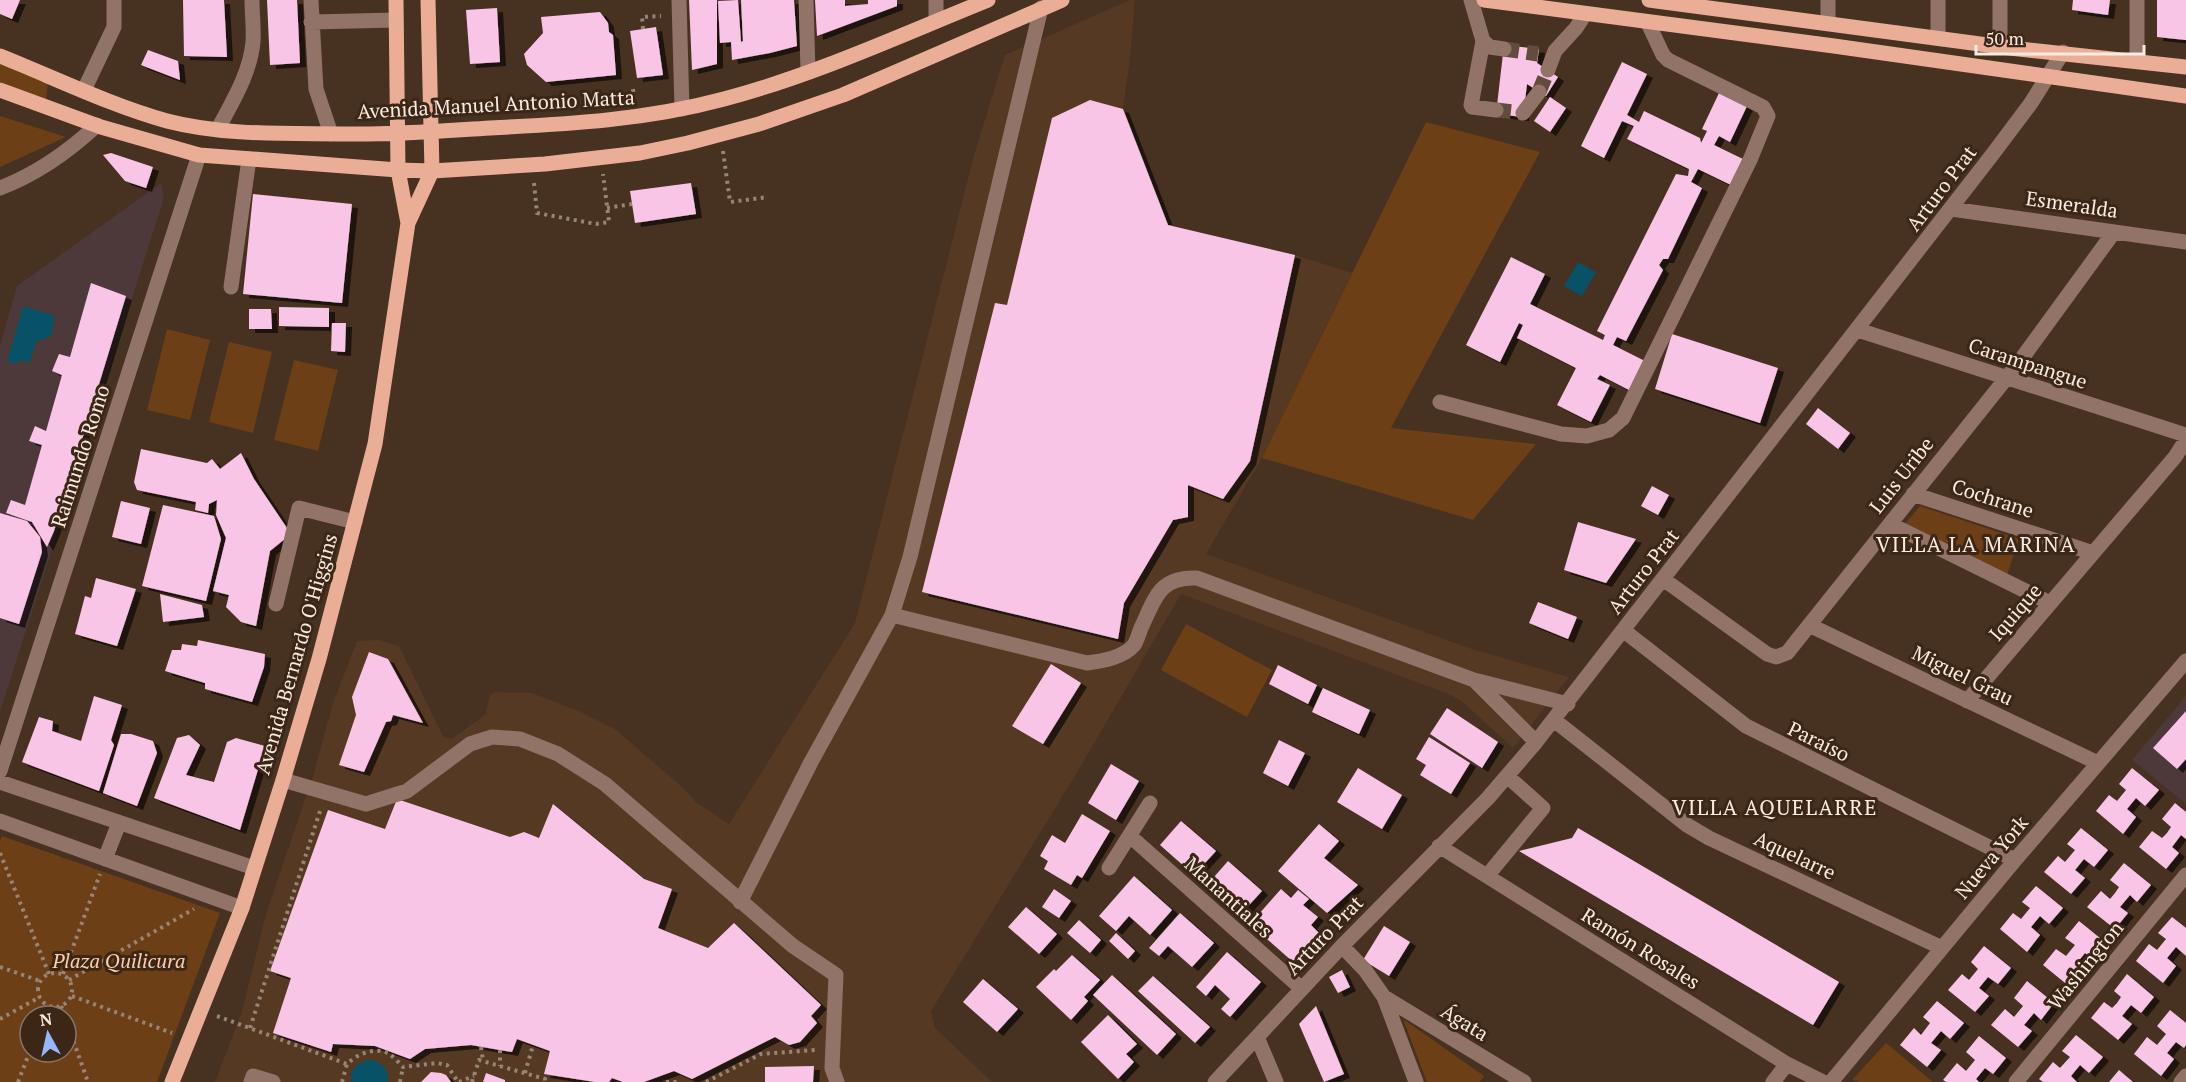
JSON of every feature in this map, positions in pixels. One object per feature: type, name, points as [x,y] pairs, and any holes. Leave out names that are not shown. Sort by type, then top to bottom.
[{"type":"main road","name":"Avenida Bernardo O'Higgins","points":[[396,0],[398,170],[408,223]]},
{"type":"main road","name":"Avenida Bernardo O'Higgins","points":[[172,1082],[242,908],[283,780],[319,659],[375,444],[408,223],[432,171],[428,0]]},
{"type":"main road","name":"Avenida Manuel Antonio Matta","points":[[0,56],[168,121],[218,129],[331,134],[398,134],[618,120],[682,110],[755,90],[808,72],[988,0]]},
{"type":"main road","points":[[0,90],[97,126],[200,155],[398,170],[432,171],[532,165],[601,158],[688,143],[759,124],[843,95],[1062,0]]},
{"type":"main road","points":[[1484,0],[1834,46],[2186,96]]},
{"type":"main road","points":[[1649,0],[1698,3],[2000,46],[2186,67]]},
{"type":"street","points":[[84,90],[114,27],[114,0]]},
{"type":"street","points":[[218,129],[243,79],[250,59],[253,41],[252,0]]},
{"type":"street","points":[[310,0],[316,89],[331,134]]},
{"type":"street","points":[[679,0],[682,110]]},
{"type":"street","points":[[806,0],[808,72]]},
{"type":"street","points":[[936,0],[936,21]]},
{"type":"street","points":[[1471,0],[1483,40],[1471,105],[1496,110]]},
{"type":"street","points":[[1828,0],[1828,22]]},
{"type":"street","points":[[1938,0],[1938,37]]},
{"type":"street","points":[[2000,46],[2001,0]]},
{"type":"street","points":[[2137,0],[2137,61]]},
{"type":"street","points":[[740,902],[812,762],[892,615],[910,557],[1041,8]]},
{"type":"street","points":[[1548,70],[1555,51],[1576,28],[1585,14]]},
{"type":"street","points":[[311,22],[396,20]]},
{"type":"street","points":[[1440,402],[1561,434],[1587,436],[1609,430],[1623,418],[1750,160],[1768,116],[1763,107],[1668,60],[1648,22]]},
{"type":"street","points":[[1483,40],[1490,47],[1504,49]]},
{"type":"street","points":[[1538,54],[1555,51]]},
{"type":"street","name":"Arturo Prat","points":[[1215,1082],[1342,946],[1488,798],[1568,704],[1951,209],[2025,111],[2063,52]]},
{"type":"street","points":[[1523,113],[1539,92]]},
{"type":"street","points":[[0,188],[30,176],[52,162],[97,126]]},
{"type":"street","name":"Raimundo Romo","points":[[0,771],[200,155]]},
{"type":"street","points":[[231,287],[249,159]]},
{"type":"street","name":"Esmeralda","points":[[1951,209],[2186,242]]},
{"type":"street","name":"Luis Uribe","points":[[1663,579],[1771,656],[1782,656],[1787,653],[2006,378],[2114,232]]},
{"type":"street","name":"Carampangue","points":[[1858,330],[2186,437]]},
{"type":"street","name":"Iquique","points":[[1967,700],[2175,457],[2186,437]]},
{"type":"street","name":"Cochrane","points":[[1913,494],[2093,553]]},
{"type":"street","points":[[276,604],[299,508],[355,522]]},
{"type":"street","points":[[1890,524],[2050,603]]},
{"type":"street","points":[[892,615],[1087,663],[1105,661],[1120,655],[1134,645],[1157,594],[1168,582],[1182,577],[1197,578],[1474,680],[1568,704]]},
{"type":"street","name":"Miguel Grau","points":[[1809,625],[2098,763]]},
{"type":"street","name":"Paraíso","points":[[1623,630],[1746,726],[2015,860]]},
{"type":"street","name":"Nueva York","points":[[1831,1082],[2015,860],[2186,661]]},
{"type":"street","points":[[1474,680],[1536,742]]},
{"type":"street","name":"Aquelarre","points":[[1554,720],[1687,825],[1709,838],[1942,948]]},
{"type":"street","points":[[283,780],[366,804],[407,791],[470,744],[492,737],[520,739],[558,754],[605,784],[793,946],[836,975],[832,1068],[837,1082]]},
{"type":"street","points":[[1487,876],[1543,807],[1507,776]]},
{"type":"street","points":[[0,782],[254,868]]},
{"type":"street","points":[[1109,868],[1150,803]]},
{"type":"street","points":[[0,821],[242,908]]},
{"type":"street","points":[[105,859],[119,823]]},
{"type":"street","name":"Manantiales","points":[[1130,836],[1302,989]]},
{"type":"street","name":"Ramón Rosales","points":[[1439,846],[1787,1064],[1822,1082]]},
{"type":"street","name":"Washington","points":[[2016,1082],[2186,875]]},
{"type":"street","points":[[1342,946],[1365,970],[1384,997],[1416,1082]]},
{"type":"street","name":"Ágata","points":[[1384,997],[1524,1082]]},
{"type":"street","points":[[1257,1037],[1276,1082]]},
{"type":"street","points":[[1773,1082],[1787,1064]]},
{"type":"street","points":[[251,1082],[253,1076],[273,1082]]},
{"type":"street","points":[[2181,1082],[2186,1076]]},
{"type":"path","points":[[642,17],[643,29]]},
{"type":"path","points":[[532,165],[537,213],[596,224],[609,222],[601,158]]},
{"type":"path","points":[[726,170],[730,202],[768,197]]},
{"type":"path","points":[[607,208],[632,204]]},
{"type":"path","points":[[250,1028],[324,802]]},
{"type":"path","points":[[0,853],[49,974]]},
{"type":"path","points":[[63,974],[105,859]]},
{"type":"path","points":[[69,980],[213,898]]},
{"type":"path","points":[[0,967],[40,981]]},
{"type":"path","points":[[47,1004],[40,997],[38,986],[40,981],[54,972],[63,974],[69,980],[73,990],[72,996],[63,1004]]},
{"type":"path","points":[[72,996],[189,1039]]},
{"type":"path","points":[[0,1019],[40,997]]},
{"type":"path","points":[[200,1011],[347,1064]]},
{"type":"path","points":[[525,1073],[533,1045]]},
{"type":"path","points":[[481,1047],[483,1061]]},
{"type":"path","points":[[500,1050],[500,1066]]},
{"type":"path","points":[[706,1082],[761,1054],[814,1050]]},
{"type":"path","points":[[342,1082],[347,1064],[356,1055],[371,1051],[388,1053],[403,1067],[437,1063],[447,1065],[459,1082],[474,1076]]},
{"type":"path","points":[[78,1054],[88,1082]]},
{"type":"path","points":[[472,1082],[479,1060],[545,1079],[545,1082]]},
{"type":"path","points":[[18,1082],[25,1064]]},
{"type":"path","points":[[400,1082],[403,1067]]},
{"type":"path","points":[[666,1082],[680,1082]]},
{"type":"shaded area","points":[[1130,0],[1135,0],[1123,109],[1168,225],[1295,255],[1352,273],[1262,458],[1206,554],[1472,649],[1569,677],[1513,748],[1465,704],[1451,695],[1181,594],[1078,771],[931,1011],[935,1028],[992,1082],[215,1082],[242,1011],[266,914],[314,773],[332,706],[357,641],[379,640],[399,646],[444,738],[453,738],[486,714],[489,698],[494,692],[532,693],[581,712],[615,729],[681,786],[696,802],[729,824],[855,623],[974,155],[1005,55]]},
{"type":"shaded area","points":[[161,183],[164,198],[0,712],[0,346],[17,286]]},
{"type":"shaded area","points":[[2186,696],[2186,804],[2132,760]]},
{"type":"green space","points":[[0,61],[48,80],[46,102],[0,82]]},
{"type":"green space","points":[[0,116],[66,137],[0,167]]},
{"type":"green space","points":[[1426,122],[1540,152],[1391,428],[1536,444],[1473,520],[1262,458]]},
{"type":"green space","points":[[167,329],[210,340],[190,420],[147,410]]},
{"type":"green space","points":[[229,342],[272,352],[253,433],[209,422]]},
{"type":"green space","points":[[294,360],[338,370],[318,451],[274,440]]},
{"type":"green space","points":[[1920,506],[2019,539],[2006,578],[1904,525]]},
{"type":"green space","points":[[1186,624],[1272,670],[1247,717],[1161,670]]},
{"type":"green space","name":"Plaza Quilicura","points":[[2,836],[220,913],[157,1082],[0,1082],[0,841]]},
{"type":"green space","points":[[1403,1019],[1484,1076],[1480,1082],[1427,1082]]},
{"type":"green space","points":[[1886,1043],[1933,1082],[1860,1082],[1852,1080]]},
{"type":"water","points":[[1578,262],[1596,272],[1582,296],[1564,286]]},
{"type":"water","points":[[23,306],[55,316],[51,336],[36,342],[30,362],[19,360],[17,364],[7,362]]},
{"type":"water","points":[[368,1060],[377,1062],[386,1069],[388,1082],[351,1082],[355,1068]]},
{"type":"building","points":[[0,0],[20,0],[12,19],[0,14]]},
{"type":"building","points":[[183,0],[224,0],[227,57],[184,56]]},
{"type":"building","points":[[267,0],[297,0],[300,63],[270,65]]},
{"type":"building","points":[[689,0],[717,0],[717,64],[692,70]]},
{"type":"building","points":[[738,0],[741,42],[743,41],[741,0],[794,0],[797,46],[732,60],[731,42],[720,43],[718,1]]},
{"type":"building","points":[[815,0],[845,0],[845,6],[868,4],[868,0],[897,0],[897,6],[817,36]]},
{"type":"building","points":[[2073,0],[2110,0],[2108,15],[2072,10]]},
{"type":"building","points":[[2157,0],[2186,0],[2186,40],[2157,37]]},
{"type":"building","points":[[497,8],[500,62],[470,64],[466,10]]},
{"type":"building","points":[[600,12],[608,23],[609,32],[613,35],[616,75],[546,82],[527,65],[524,54],[543,33],[541,17]]},
{"type":"building","points":[[656,27],[663,75],[637,78],[630,31]]},
{"type":"building","points":[[1504,45],[1539,49],[1537,63],[1558,77],[1546,96],[1527,84],[1523,117],[1496,114]]},
{"type":"building","points":[[148,50],[178,61],[180,80],[141,65]]},
{"type":"building","points":[[1622,62],[1647,74],[1627,115],[1639,122],[1644,111],[1700,138],[1701,143],[1707,131],[1702,129],[1719,93],[1747,106],[1730,142],[1719,136],[1714,145],[1743,159],[1731,185],[1698,169],[1691,182],[1702,188],[1668,259],[1663,259],[1659,265],[1663,270],[1626,341],[1617,337],[1613,345],[1647,362],[1631,391],[1600,375],[1597,379],[1610,385],[1591,422],[1557,405],[1576,368],[1517,338],[1523,325],[1519,323],[1500,362],[1466,345],[1511,257],[1545,274],[1530,304],[1603,340],[1605,335],[1597,331],[1676,174],[1688,176],[1689,169],[1627,139],[1634,126],[1622,121],[1604,158],[1581,146]]},
{"type":"building","points":[[1550,97],[1566,108],[1550,132],[1534,121]]},
{"type":"building","points":[[1090,100],[1123,109],[1168,225],[1295,255],[1250,461],[1223,499],[1188,485],[1188,517],[1173,520],[1124,603],[1118,639],[922,592],[995,303],[1007,305],[1052,118]]},
{"type":"building","points":[[111,153],[153,167],[146,188],[125,181],[103,155]]},
{"type":"building","points":[[691,183],[696,214],[635,223],[630,191]]},
{"type":"building","points":[[253,194],[352,204],[342,303],[243,294]]},
{"type":"building","points":[[91,283],[126,296],[54,531],[47,547],[32,522],[6,513],[11,500],[25,505],[42,445],[29,441],[35,426],[46,431],[62,375],[52,371],[59,354],[70,357]]},
{"type":"building","points":[[279,307],[329,308],[329,327],[279,326]]},
{"type":"building","points":[[249,309],[271,309],[272,329],[249,329]]},
{"type":"building","points":[[332,323],[346,323],[345,352],[331,351]]},
{"type":"building","points":[[1672,334],[1778,368],[1760,423],[1655,389]]},
{"type":"building","points":[[1818,408],[1850,433],[1838,449],[1806,424]]},
{"type":"building","points":[[141,449],[207,463],[212,459],[220,469],[241,453],[254,479],[291,534],[270,551],[256,626],[241,622],[226,607],[229,595],[213,591],[226,538],[216,515],[217,500],[209,504],[208,513],[195,510],[196,502],[137,490],[134,482]]},
{"type":"building","points":[[1652,486],[1669,495],[1658,515],[1641,506]]},
{"type":"building","points":[[121,501],[150,508],[141,544],[112,537]]},
{"type":"building","points":[[163,505],[214,516],[221,539],[206,601],[142,586]]},
{"type":"building","points":[[0,513],[27,521],[40,537],[42,552],[19,624],[0,618]]},
{"type":"building","points":[[1578,522],[1636,539],[1606,583],[1564,570]]},
{"type":"building","points":[[96,578],[136,589],[117,646],[75,634],[85,596],[91,598]]},
{"type":"building","points":[[160,594],[202,605],[204,617],[163,622]]},
{"type":"building","points":[[1538,602],[1577,617],[1568,639],[1529,623]]},
{"type":"building","points":[[198,640],[265,654],[264,667],[252,702],[205,689],[205,683],[165,671],[172,650],[181,650],[182,644],[197,646]]},
{"type":"building","points":[[369,652],[388,659],[423,723],[393,715],[391,721],[386,722],[364,772],[339,765],[356,715],[352,697]]},
{"type":"building","points":[[1051,664],[1081,683],[1043,744],[1012,726]]},
{"type":"building","points":[[1278,665],[1317,685],[1308,704],[1269,684]]},
{"type":"building","points":[[1323,688],[1370,710],[1359,734],[1312,712]]},
{"type":"building","points":[[94,696],[122,705],[111,740],[114,745],[99,791],[22,762],[39,717],[53,721],[52,731],[81,741]]},
{"type":"building","points":[[1447,708],[1498,742],[1482,768],[1430,734]]},
{"type":"building","points":[[2186,711],[2186,759],[2177,769],[2153,748]]},
{"type":"building","points":[[121,734],[131,734],[153,741],[157,753],[137,806],[103,793]]},
{"type":"building","points":[[189,735],[200,745],[186,775],[214,782],[227,742],[236,738],[265,746],[240,830],[154,798],[177,738]]},
{"type":"building","points":[[1429,737],[1470,763],[1451,794],[1420,775],[1426,765],[1416,759]]},
{"type":"building","points":[[1279,740],[1305,753],[1288,786],[1263,773]]},
{"type":"building","points":[[1111,764],[1139,781],[1116,820],[1088,803]]},
{"type":"building","points":[[1358,768],[1402,795],[1382,829],[1337,802]]},
{"type":"building","points":[[2132,768],[2159,790],[2145,806],[2136,798],[2127,809],[2136,817],[2123,834],[2096,811],[2109,795],[2117,801],[2126,790],[2119,784]]},
{"type":"building","points":[[397,799],[510,837],[524,832],[539,838],[553,804],[644,879],[672,889],[658,928],[708,948],[734,923],[821,1005],[811,1016],[817,1023],[800,1042],[789,1045],[775,1037],[692,1079],[674,1071],[644,1082],[623,1082],[612,1078],[609,1082],[595,1082],[544,1074],[550,1051],[517,1039],[512,1052],[471,1045],[425,1049],[410,1059],[375,1046],[333,1044],[331,1052],[273,1033],[291,978],[270,971],[328,810],[385,829]]},
{"type":"building","points":[[2175,803],[2186,812],[2186,839],[2181,835],[2172,847],[2179,853],[2166,869],[2139,847],[2152,831],[2162,838],[2167,833],[2171,827],[2162,819]]},
{"type":"building","points":[[1082,814],[1110,831],[1082,878],[1077,875],[1071,885],[1044,869],[1048,861],[1040,856],[1052,835],[1065,843]]},
{"type":"building","points":[[1181,821],[1216,851],[1194,875],[1160,845]]},
{"type":"building","points":[[1319,824],[1339,841],[1324,858],[1358,885],[1327,913],[1278,871]]},
{"type":"building","points":[[1578,828],[1839,982],[1813,1025],[1519,851],[1572,838]]},
{"type":"building","points":[[2081,828],[2108,850],[2094,867],[2084,859],[2075,870],[2085,878],[2071,894],[2044,872],[2058,856],[2065,862],[2075,850],[2067,844]]},
{"type":"building","points":[[1228,861],[1262,891],[1240,915],[1207,885]]},
{"type":"building","points":[[2124,863],[2151,885],[2137,902],[2130,895],[2120,907],[2128,913],[2115,929],[2087,907],[2101,891],[2110,899],[2119,887],[2110,880]]},
{"type":"building","points":[[1134,876],[1172,910],[1150,935],[1129,916],[1116,931],[1099,916]]},
{"type":"building","points":[[2036,886],[2063,908],[2049,924],[2040,916],[2031,927],[2040,935],[2027,952],[2000,929],[2013,913],[2021,919],[2030,908],[2022,902]]},
{"type":"building","points":[[1054,889],[1071,901],[1059,918],[1042,907]]},
{"type":"building","points":[[1281,889],[1291,898],[1298,890],[1309,899],[1303,905],[1318,917],[1311,925],[1319,933],[1293,962],[1250,924]]},
{"type":"building","points":[[1026,907],[1057,934],[1039,954],[1008,927]]},
{"type":"building","points":[[1180,913],[1214,943],[1192,967],[1168,946],[1159,956],[1149,948]]},
{"type":"building","points":[[2172,917],[2186,928],[2186,956],[2176,947],[2167,958],[2176,966],[2163,983],[2136,961],[2149,944],[2157,950],[2166,939],[2158,933]]},
{"type":"building","points":[[1079,920],[1101,940],[1090,953],[1067,933]]},
{"type":"building","points":[[2079,921],[2106,943],[2092,959],[2085,953],[2076,964],[2083,971],[2070,987],[2043,965],[2056,949],[2066,956],[2075,945],[2065,938]]},
{"type":"building","points":[[1384,926],[1410,942],[1389,976],[1363,960]]},
{"type":"building","points":[[1116,933],[1135,951],[1128,959],[1109,941]]},
{"type":"building","points":[[1984,946],[2011,968],[1998,984],[1988,977],[1979,988],[1989,996],[1975,1012],[1948,990],[1962,974],[1969,980],[1978,969],[1971,962]]},
{"type":"building","points":[[1227,952],[1261,982],[1230,1017],[1221,1009],[1230,999],[1215,985],[1206,996],[1196,987]]},
{"type":"building","points":[[1072,955],[1100,980],[1084,997],[1088,1001],[1071,1020],[1036,987]]},
{"type":"building","points":[[1342,970],[1350,987],[1338,993],[1329,977]]},
{"type":"building","points":[[2127,974],[2154,997],[2141,1013],[2131,1005],[2122,1016],[2132,1024],[2118,1040],[2091,1018],[2104,1002],[2112,1008],[2117,1003],[2121,997],[2114,991]]},
{"type":"building","points":[[1112,975],[1176,1034],[1157,1055],[1093,995]]},
{"type":"building","points":[[1153,976],[1210,1027],[1195,1043],[1138,991]]},
{"type":"building","points":[[983,979],[1018,1009],[997,1032],[963,1002]]},
{"type":"building","points":[[2027,981],[2054,1003],[2041,1020],[2034,1013],[2024,1025],[2032,1031],[2018,1047],[1991,1025],[2005,1009],[2014,1017],[2023,1006],[2014,998]]},
{"type":"building","points":[[1937,1001],[1964,1023],[1950,1039],[1941,1031],[1931,1043],[1941,1050],[1927,1067],[1900,1045],[1914,1028],[1921,1035],[1930,1023],[1923,1017]]},
{"type":"building","points":[[1316,1006],[1344,1074],[1324,1082],[1299,1024]]},
{"type":"building","points":[[2170,1010],[2186,1023],[2186,1045],[2184,1048],[2176,1042],[2167,1053],[2174,1059],[2161,1076],[2134,1054],[2147,1037],[2157,1045],[2166,1034],[2157,1026]]},
{"type":"building","points":[[1108,1015],[1137,1044],[1126,1054],[1134,1062],[1118,1079],[1081,1042]]},
{"type":"building","points":[[2076,1035],[2103,1057],[2089,1073],[2080,1065],[2071,1076],[2077,1082],[2043,1082],[2039,1079],[2053,1062],[2060,1068],[2070,1057],[2062,1051]]},
{"type":"building","points":[[1979,1036],[2006,1058],[1993,1074],[1985,1068],[1976,1079],[1979,1082],[1946,1082],[1943,1080],[1957,1063],[1966,1071],[1975,1060],[1966,1052]]},
{"type":"building","points":[[814,1066],[813,1082],[765,1082],[765,1067]]},
{"type":"building","points":[[2119,1070],[2133,1082],[2109,1082]]},
{"type":"building","points":[[431,1072],[446,1075],[451,1082],[421,1082]]},
{"type":"building","points":[[486,1073],[505,1080],[505,1082],[483,1082]]},
{"type":"tunnel","points":[[1504,49],[1538,54]]},
{"type":"tunnel","points":[[1539,92],[1548,70]]},
{"type":"tunnel","points":[[1496,110],[1523,113]]},
{"type":"district","name":"VILLA LA MARINA","points":[[1976,544]]},
{"type":"district","name":"VILLA AQUELARRE","points":[[1775,807]]}]
